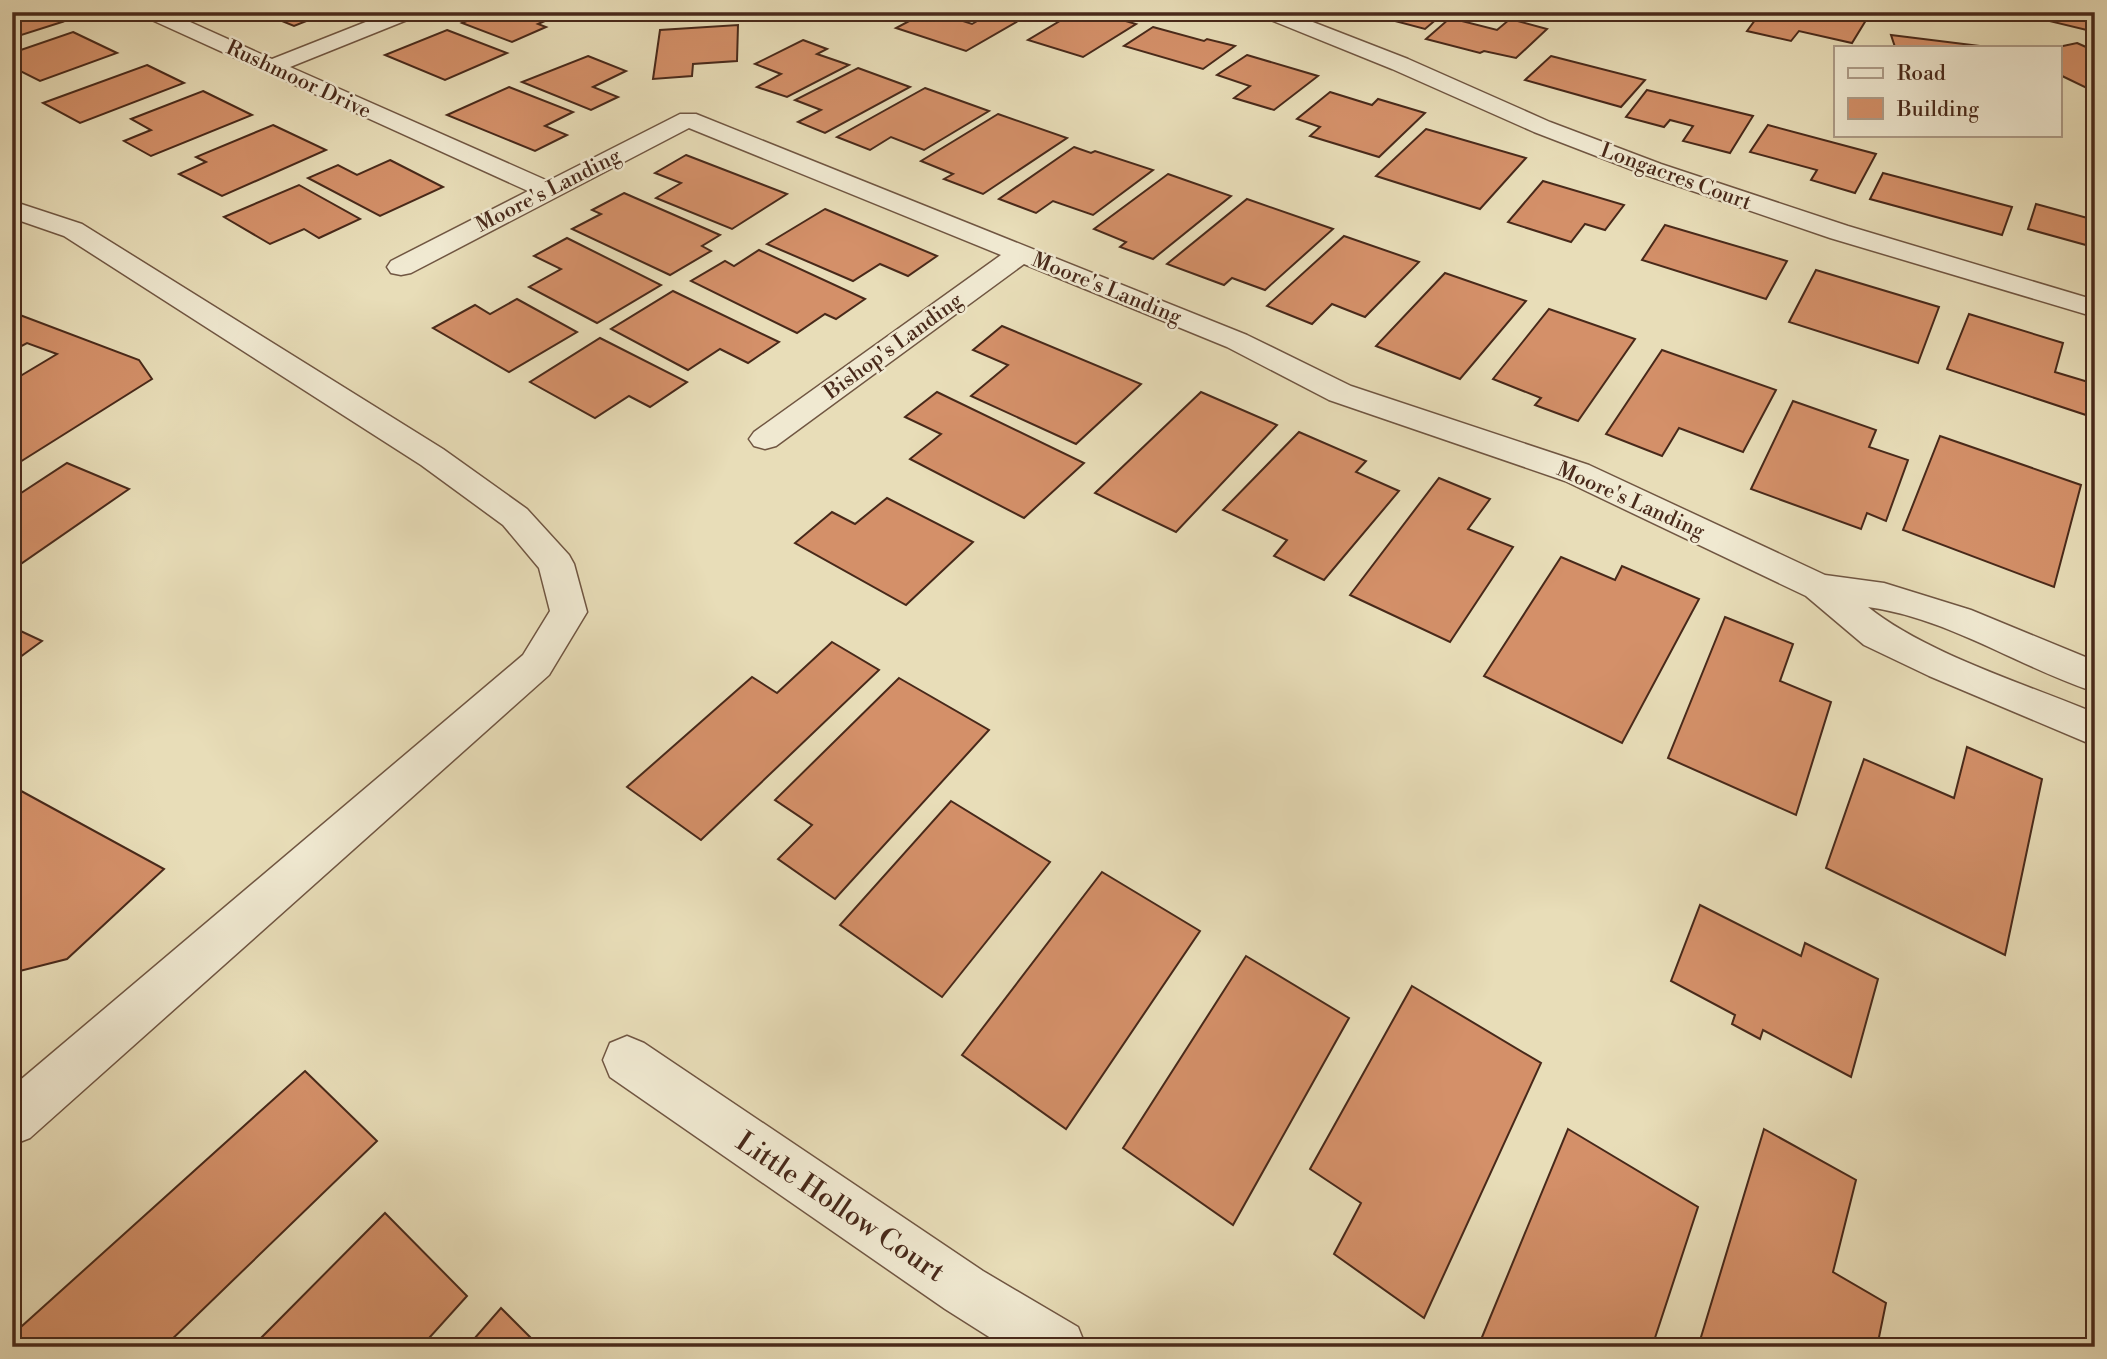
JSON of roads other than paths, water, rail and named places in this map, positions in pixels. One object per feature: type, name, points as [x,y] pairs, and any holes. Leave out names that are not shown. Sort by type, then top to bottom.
[{"type":"street","name":"Rushmoor Drive","points":[[150,12],[546,190]]},
{"type":"street","points":[[272,66],[410,12]]},
{"type":"street","name":"Longacres Court","points":[[1268,12],[1400,64],[1542,127],[1652,169],[1827,228],[2095,309]]},
{"type":"street","name":"Moore's Landing","points":[[401,267],[688,119],[1237,341],[1340,393],[1577,473],[1819,587],[1877,635],[1942,666],[2095,730]]},
{"type":"street","points":[[12,209],[73,230],[432,457],[515,517],[556,565],[569,612],[536,665],[12,1120]]},
{"type":"street","name":"Bishop's Landing","points":[[765,439],[1022,253]]},
{"type":"street","name":"Moore's Landing","points":[[1819,587],[1884,596],[1946,616],[2095,677]]},
{"type":"street","name":"Little Hollow Court","points":[[627,1060],[964,1290],[1058,1347]]}]
